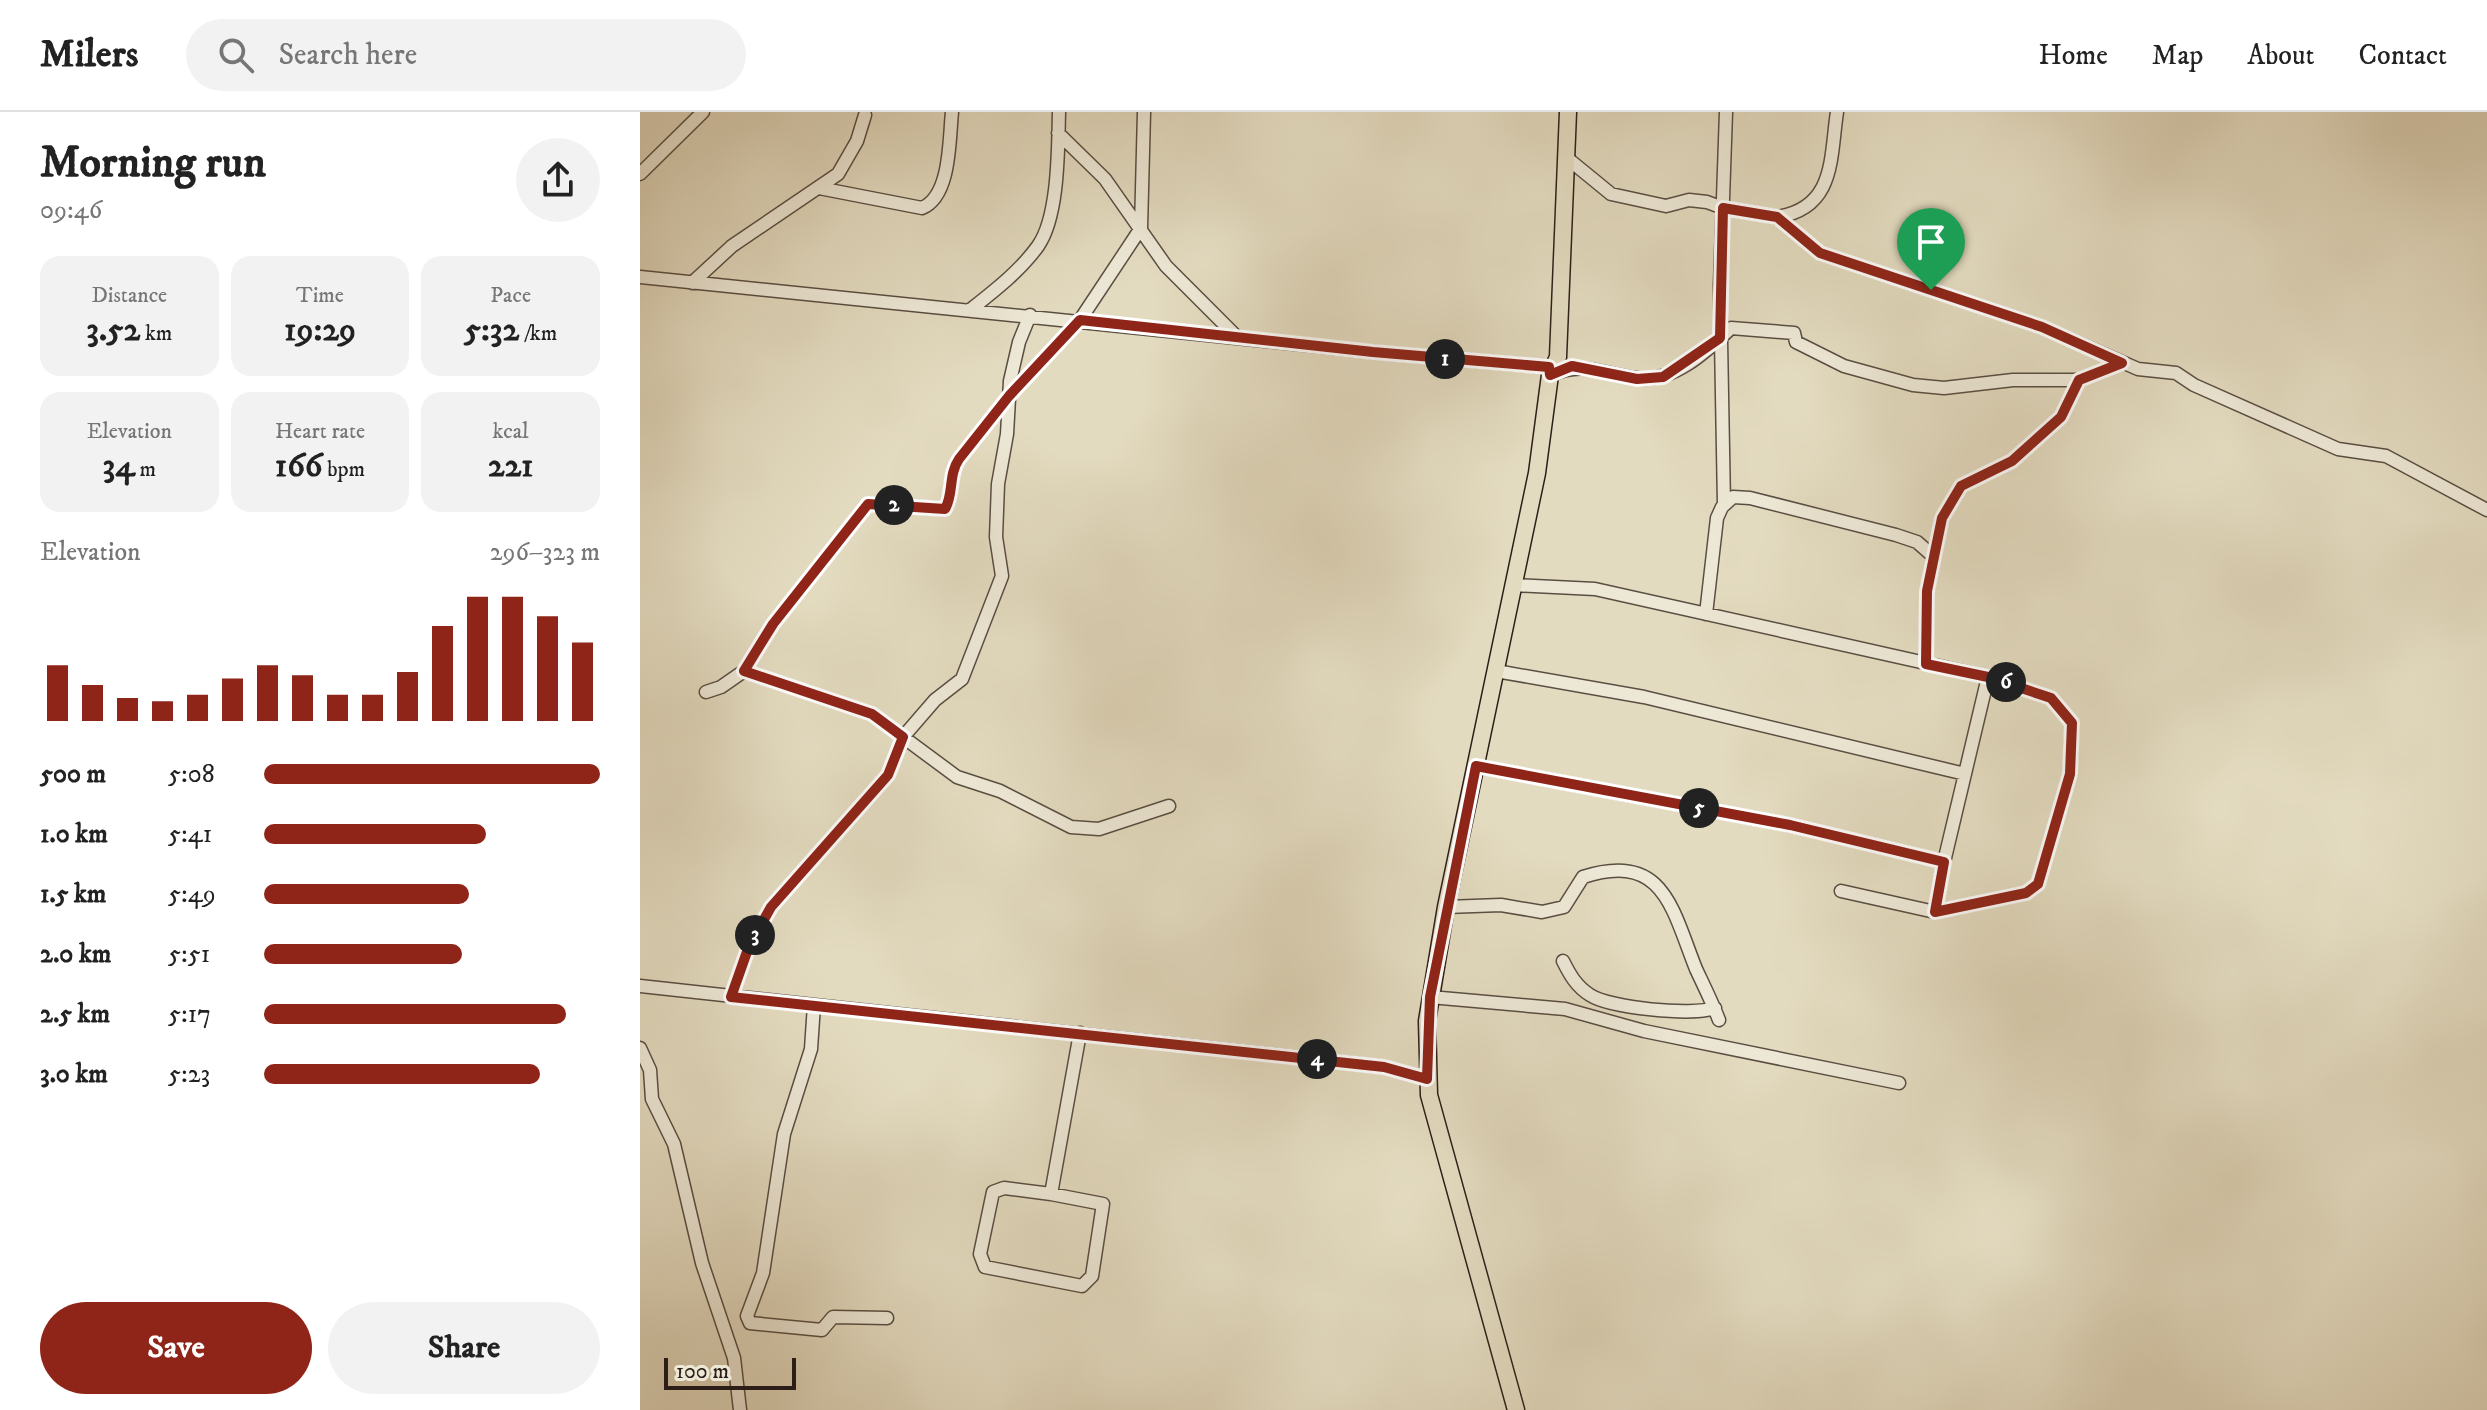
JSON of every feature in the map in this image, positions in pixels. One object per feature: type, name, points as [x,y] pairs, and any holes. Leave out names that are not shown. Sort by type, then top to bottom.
[{"type":"main road","points":[[1516,1410],[1446,1160],[1427,1079],[1430,997],[1537,473],[1550,375],[1558,357],[1568,112]]},
{"type":"street","points":[[640,174],[703,112]]},
{"type":"street","points":[[819,188],[922,208],[931,204],[942,183],[952,112]]},
{"type":"street","points":[[970,310],[1001,286],[1039,244],[1056,177],[1059,112]]},
{"type":"street","points":[[706,692],[721,687],[744,671],[773,624],[868,504],[945,509],[949,504],[952,468],[1009,396],[1080,320],[1141,228],[1144,112]]},
{"type":"street","points":[[1724,505],[1720,338],[1726,112]]},
{"type":"street","points":[[1567,158],[1611,194],[1666,206],[1689,200],[1777,217],[1809,205],[1826,182],[1836,148],[1837,112]]},
{"type":"street","points":[[692,283],[732,246],[838,174],[857,141],[865,115]]},
{"type":"street","points":[[1058,133],[1105,179],[1166,266],[1238,338]]},
{"type":"street","points":[[1777,217],[1820,253],[2042,327],[2122,363],[2176,373],[2194,385],[2338,449],[2386,456],[2487,510]]},
{"type":"street","points":[[640,277],[1549,367],[1550,375],[1572,366],[1637,379],[1663,377],[1731,328],[1785,330],[1794,333],[1796,342],[1811,352],[1844,366],[1913,385],[1944,388],[2013,380],[2079,380],[2122,363]]},
{"type":"street","points":[[731,997],[749,946],[771,907],[888,775],[903,737],[935,700],[962,679],[1002,576],[996,537],[998,484],[1019,342],[1030,315]]},
{"type":"street","points":[[1926,664],[1927,591],[1942,518],[1961,486],[2012,461],[2061,417],[2079,380]]},
{"type":"street","points":[[1706,614],[1717,518],[1733,497],[1750,498],[1829,517],[1917,542],[1933,556]]},
{"type":"street","points":[[1513,585],[1595,589],[1988,677],[2051,698],[2072,723],[2067,788],[2038,884],[2026,893],[1935,912],[1841,891]]},
{"type":"street","points":[[744,671],[872,714],[957,777],[1000,791],[1071,827],[1099,829],[1169,806]]},
{"type":"street","points":[[1496,671],[1644,697],[1965,774]]},
{"type":"street","points":[[1935,912],[1988,677]]},
{"type":"street","points":[[1476,766],[1790,825],[1944,862]]},
{"type":"street","points":[[1446,907],[1501,905],[1542,912],[1564,907],[1583,877],[1608,869],[1639,872],[1656,884],[1675,909],[1717,1014],[1593,997],[1573,982],[1563,961]]},
{"type":"street","points":[[640,986],[1384,1067],[1427,1079]]},
{"type":"street","points":[[1430,997],[1565,1009],[1644,1031],[1899,1083]]},
{"type":"street","points":[[814,1005],[811,1049],[784,1134],[763,1273],[747,1316],[750,1323],[803,1331],[822,1330],[833,1317],[887,1318]]},
{"type":"street","points":[[1051,1194],[1080,1033]]},
{"type":"street","points":[[640,1048],[650,1070],[652,1099],[674,1144],[702,1263],[734,1358],[740,1410]]},
{"type":"street","points":[[1004,1188],[1051,1194],[1103,1204],[1088,1282],[1082,1286],[985,1267],[980,1254],[993,1192],[1004,1188]]},
{"type":"route","points":[[1723,208],[1777,217],[1820,253],[1931,290],[2042,327],[2122,363],[2079,380],[2061,417],[2012,461],[1961,486],[1942,518],[1933,556],[1927,591],[1926,664],[2033,690],[2051,698],[2072,723],[2070,774],[2061,814],[2038,884],[2026,893],[1935,912],[1944,862],[1790,825],[1476,766],[1430,997],[1427,1079],[1384,1067],[1233,1049],[731,997],[749,946],[771,907],[888,775],[903,737],[872,714],[824,695],[790,688],[744,671],[773,624],[811,580],[851,522],[868,504],[945,509],[949,504],[952,468],[1009,396],[1032,375],[1080,320],[1373,352],[1549,367],[1550,375],[1572,366],[1637,379],[1663,377],[1687,364],[1720,338],[1723,208]]}]
